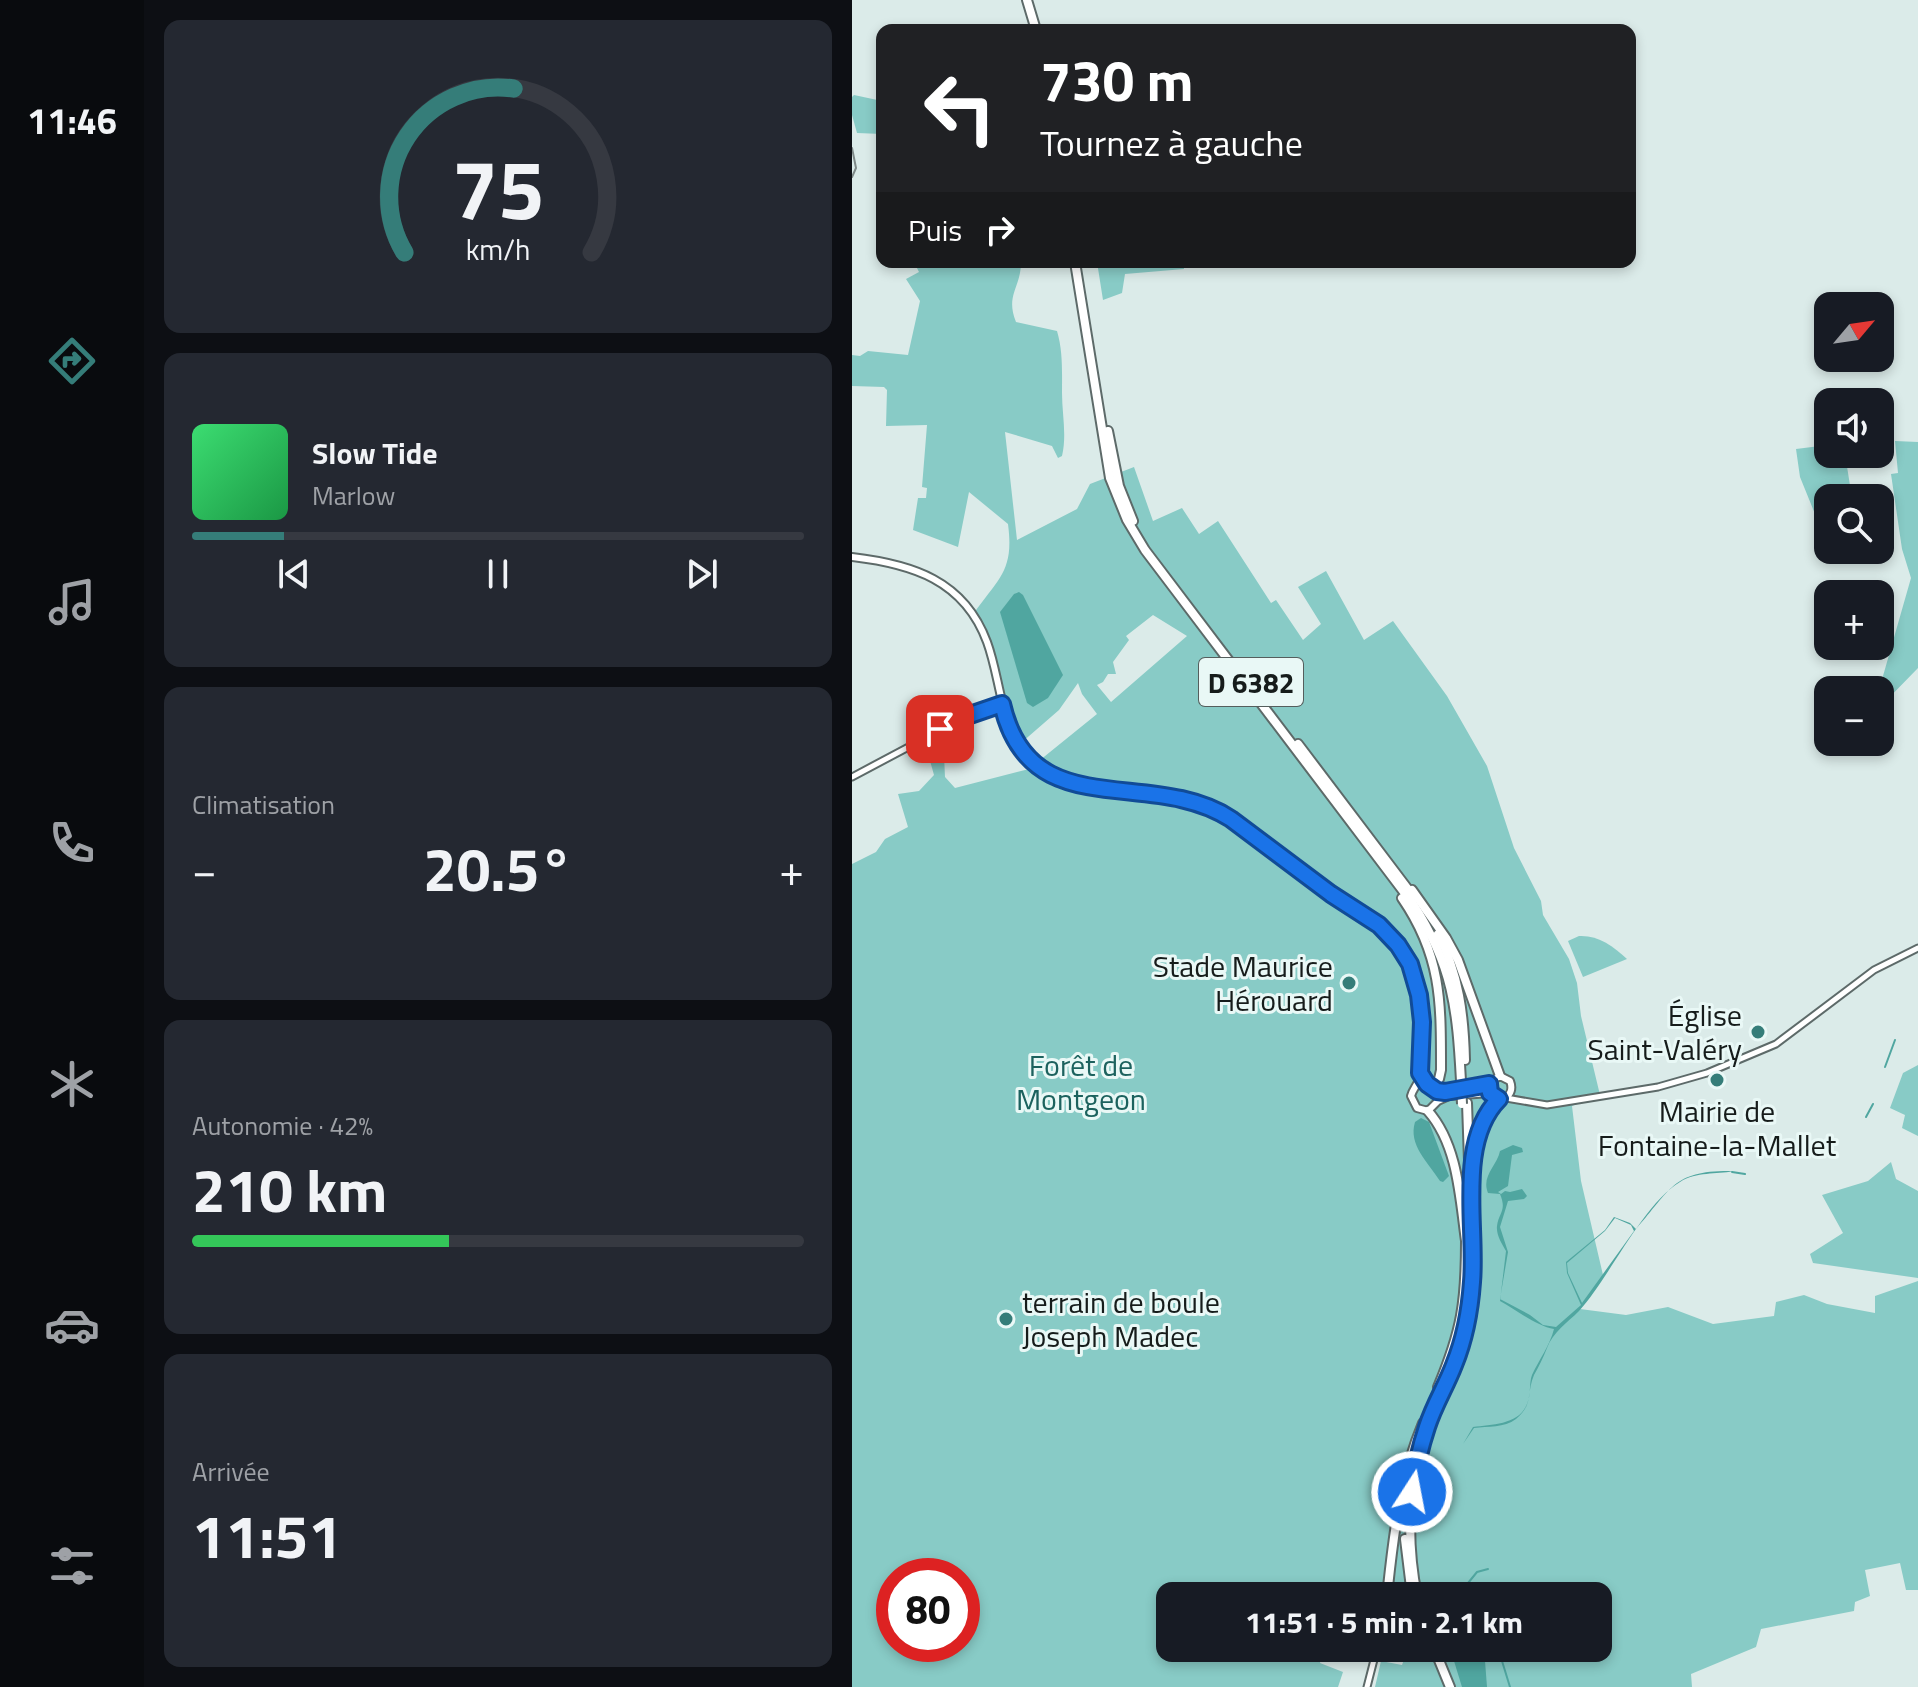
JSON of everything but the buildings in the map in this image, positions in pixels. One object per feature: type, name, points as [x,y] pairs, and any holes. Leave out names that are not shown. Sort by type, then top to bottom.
[{"type":"highway","points":[[1030,0],[1037,24]]},
{"type":"highway","name":"D 6382","points":[[1079,268],[1110,478],[1127,520],[1158,568],[1413,904],[1442,954],[1455,1004],[1464,1081]]},
{"type":"highway","name":"D 6382","points":[[1079,268],[1112,454],[1119,486],[1133,521],[1152,551],[1432,923],[1452,965],[1462,1008],[1466,1290],[1459,1333],[1426,1415],[1413,1457],[1405,1511],[1406,1558],[1411,1582]]},
{"type":"highway","points":[[1350,821],[1409,908],[1424,935],[1435,969],[1441,999],[1441,1070],[1439,1079],[1432,1087]]},
{"type":"highway","points":[[1379,851],[1420,900],[1458,960],[1500,1076]]},
{"type":"highway","points":[[1471,1230],[1475,1146],[1488,1116],[1502,1099]]},
{"type":"highway","name":"D 6382","points":[[1413,1582],[1410,1535],[1412,1492],[1427,1426],[1454,1365],[1467,1323],[1473,1277],[1464,1104]]},
{"type":"highway","points":[[1428,1111],[1453,1160],[1466,1241]]},
{"type":"highway","points":[[1388,1582],[1399,1501],[1412,1450],[1426,1415]]},
{"type":"highway","points":[[1437,1662],[1447,1687]]},
{"type":"main road","points":[[852,557],[909,567],[939,582],[957,596],[983,632],[1009,731],[1016,745],[1044,772],[1066,782],[1169,795],[1206,804],[1379,925],[1399,947],[1415,978],[1421,1007],[1420,1073],[1411,1101],[1417,1108],[1428,1111],[1449,1096],[1490,1093],[1502,1099],[1512,1090],[1508,1079],[1500,1076],[1489,1084],[1445,1092],[1418,1085]]},
{"type":"main road","points":[[1420,1073],[1432,1087],[1438,1101]]},
{"type":"main road","points":[[1489,1084],[1490,1093]]},
{"type":"street","points":[[852,777],[967,716],[1002,704]]},
{"type":"street","points":[[1502,1099],[1521,1099],[1541,1106],[1608,1096],[1666,1085],[1729,1065],[1776,1044],[1874,970],[1918,948]]},
{"type":"street","points":[[1512,1090],[1521,1099]]},
{"type":"street","points":[[1367,1687],[1374,1662]]},
{"type":"green space","points":[[852,97],[876,100],[876,134],[857,133],[852,115]]},
{"type":"green space","name":"Forêt de Montgeon","points":[[917,268],[1020,268],[1012,305],[1016,322],[1057,331],[1062,361],[1062,456],[1058,458],[1052,446],[1005,432],[1017,540],[1077,509],[1090,484],[1134,467],[1153,521],[1182,508],[1199,534],[1218,521],[1271,603],[1276,600],[1303,640],[1321,624],[1298,587],[1326,571],[1364,640],[1393,621],[1447,696],[1487,766],[1514,848],[1541,901],[1543,915],[1569,959],[1577,983],[1581,1016],[1600,1095],[1572,1106],[1581,1181],[1603,1275],[1580,1309],[1626,1315],[1668,1307],[1713,1324],[1774,1316],[1776,1302],[1804,1295],[1827,1304],[1875,1313],[1875,1296],[1918,1281],[1918,1590],[1906,1590],[1900,1563],[1865,1570],[1870,1596],[1855,1602],[1854,1611],[1761,1629],[1756,1647],[1691,1674],[1692,1687],[1375,1687],[1381,1662],[1402,1665],[1403,1662],[1612,1662],[1612,1582],[1156,1582],[1156,1662],[1320,1662],[1343,1672],[1338,1687],[852,1687],[852,864],[876,852],[885,839],[908,827],[898,794],[919,791],[934,775],[925,743],[943,733],[945,777],[955,788],[1029,769],[1097,714],[1078,683],[1059,710],[1021,743],[1012,733],[988,636],[974,613],[998,581],[1007,563],[1008,524],[969,492],[958,547],[913,530],[918,498],[926,498],[927,488],[922,487],[927,425],[886,426],[887,390],[884,387],[852,386],[852,355],[860,356],[868,351],[908,355],[920,301],[906,279],[919,272]],"holes":[[[1153,615],[1187,636],[1111,702],[1097,685],[1108,674],[1116,674],[1113,662],[1129,640],[1126,636]]]},
{"type":"green space","points":[[1098,268],[1184,268],[1125,274],[1122,293],[1103,300]]},
{"type":"green space","points":[[1895,441],[1918,442],[1918,668],[1894,693],[1894,676],[1883,676],[1888,660],[1894,660],[1894,638],[1911,578],[1902,549],[1891,474],[1898,473]]},
{"type":"green space","points":[[1814,447],[1814,468],[1847,468],[1850,484],[1814,484],[1814,512],[1800,477],[1796,449]]},
{"type":"green space","points":[[1579,936],[1605,942],[1627,959],[1583,977],[1568,941]]},
{"type":"green space","points":[[1918,1065],[1918,1136],[1902,1128],[1905,1115],[1890,1108],[1903,1073]]},
{"type":"green space","points":[[1891,1162],[1896,1179],[1918,1191],[1918,1278],[1813,1263],[1810,1254],[1843,1233],[1822,1195],[1868,1181]]},
{"type":"shaded area","points":[[1019,592],[1063,675],[1048,698],[1033,707],[1027,703],[1000,612]]},
{"type":"shaded area","points":[[1421,1118],[1429,1122],[1449,1176],[1443,1182],[1425,1160],[1414,1138],[1415,1122]]},
{"type":"shaded area","points":[[1513,1145],[1522,1148],[1523,1152],[1512,1155],[1508,1186],[1498,1192],[1522,1189],[1527,1196],[1508,1201],[1500,1227],[1508,1252],[1501,1294],[1506,1251],[1498,1236],[1497,1226],[1503,1204],[1500,1194],[1488,1193],[1486,1181],[1500,1151]]},
{"type":"shaded area","points":[[1733,1171],[1700,1175],[1680,1182],[1668,1192],[1676,1184],[1685,1178],[1698,1174]]},
{"type":"shaded area","points":[[1614,1217],[1630,1223],[1636,1229],[1591,1297],[1553,1337],[1534,1375],[1530,1392],[1532,1375],[1554,1329],[1547,1327],[1534,1321],[1500,1301],[1543,1325],[1556,1327],[1581,1305],[1567,1273],[1566,1262],[1605,1230]],"holes":[[[1615,1218],[1631,1225],[1634,1231],[1582,1303],[1568,1273],[1567,1263],[1605,1231]]]},
{"type":"shaded area","points":[[1529,1398],[1522,1414],[1516,1419],[1501,1425],[1474,1428],[1463,1444],[1473,1427],[1497,1424],[1519,1415]]},
{"type":"shaded area","points":[[1454,1662],[1485,1662],[1487,1687],[1462,1687]]},
{"type":"waterway","points":[[1885,1067],[1895,1040]]},
{"type":"waterway","points":[[1866,1117],[1873,1104]]},
{"type":"waterway","points":[[1732,1172],[1745,1174]]},
{"type":"waterway","points":[[1469,1582],[1477,1572],[1488,1569]]},
{"type":"waterway","points":[[1502,1662],[1510,1687]]},
{"type":"tram line","points":[[852,148],[856,168],[852,177]]},
{"type":"place","name":"Stade Maurice Hérouard","points":[[1349,983]]},
{"type":"place","name":"Église Saint-Valéry","points":[[1758,1032]]},
{"type":"place","name":"Mairie de Fontaine-la-Mallet","points":[[1717,1080]]},
{"type":"place","name":"terrain de boule Joseph Madec","points":[[1006,1319]]},
{"type":"route","points":[[940,729],[1002,704],[1009,731],[1018,748],[1044,772],[1066,782],[1169,795],[1215,808],[1331,894],[1379,925],[1398,945],[1410,964],[1419,995],[1422,1022],[1420,1073],[1427,1084],[1445,1092],[1489,1084],[1490,1093],[1499,1099],[1478,1134],[1475,1146],[1471,1230],[1473,1277],[1467,1323],[1454,1365],[1427,1426],[1412,1492]]}]
